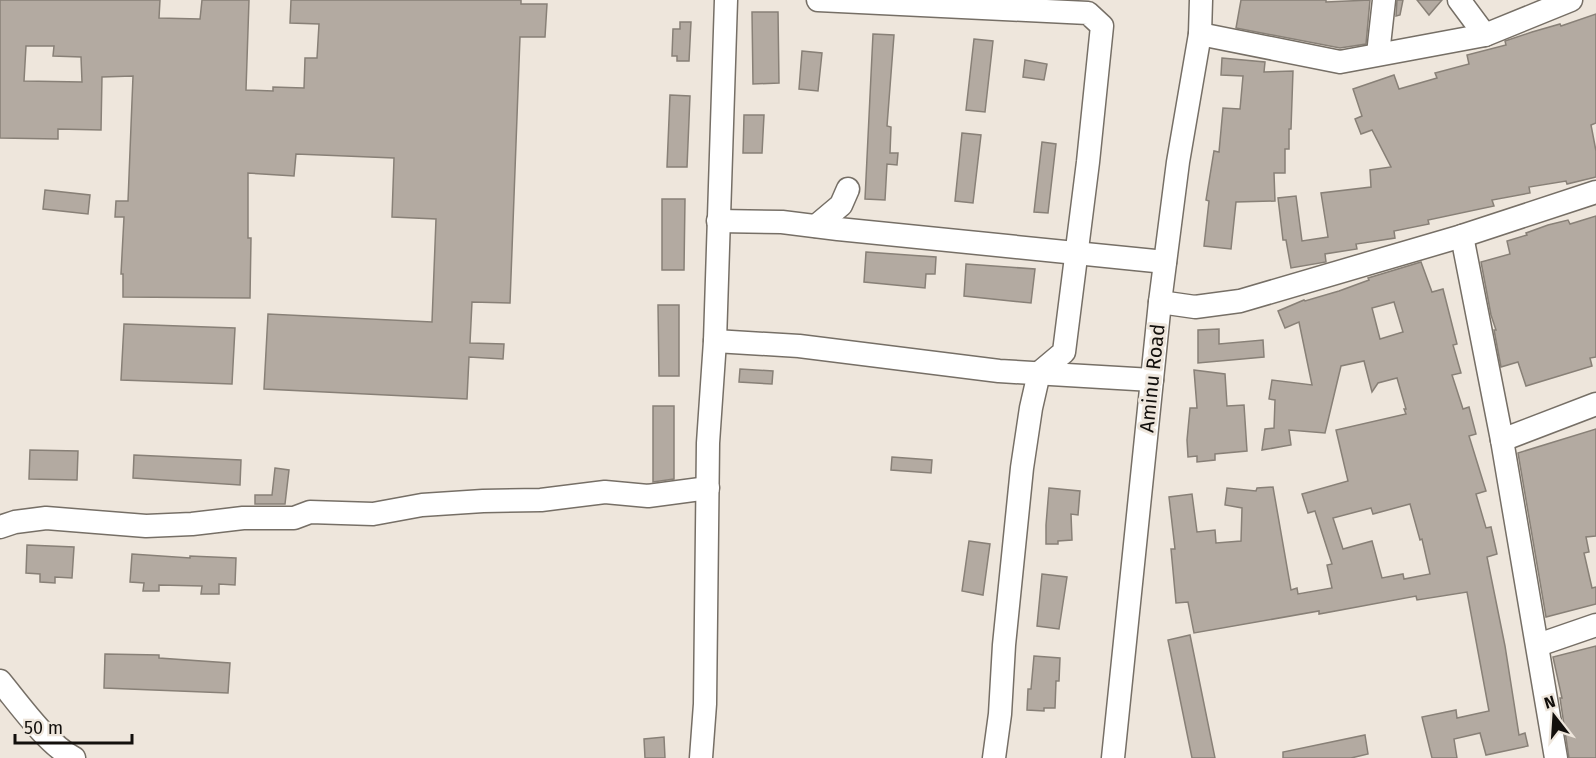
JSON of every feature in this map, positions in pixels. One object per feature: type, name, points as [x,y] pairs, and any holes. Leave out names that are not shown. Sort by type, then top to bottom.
[{"type":"street","points":[[701,758],[705,704],[708,443],[715,341],[726,0]]},
{"type":"street","points":[[819,0],[1088,13],[1102,26],[1088,162],[1064,352],[1040,374],[1031,408],[1022,468],[994,758]]},
{"type":"street","name":"Aminu Road","points":[[1113,758],[1160,302],[1178,162],[1200,34],[1201,0]]},
{"type":"street","points":[[1378,54],[1384,0]]},
{"type":"street","points":[[1459,0],[1485,35]]},
{"type":"street","points":[[1200,34],[1340,62],[1485,35],[1571,0]]},
{"type":"street","points":[[816,226],[841,205],[848,189]]},
{"type":"street","points":[[1160,302],[1195,307],[1239,300],[1462,236],[1596,192]]},
{"type":"street","points":[[718,221],[782,222],[1165,262]]},
{"type":"street","points":[[1462,236],[1502,440],[1556,758]]},
{"type":"street","points":[[715,341],[799,346],[1040,374],[1152,380]]},
{"type":"street","points":[[1502,440],[1596,404]]},
{"type":"street","points":[[0,527],[15,522],[46,518],[146,526],[192,524],[243,518],[294,518],[310,512],[373,513],[422,504],[541,500],[605,492],[648,496],[708,488]]},
{"type":"street","points":[[1538,645],[1596,625]]},
{"type":"street","points":[[0,681],[33,722],[69,756]]},
{"type":"building","points":[[0,0],[160,0],[159,18],[200,19],[202,0],[249,0],[246,90],[273,91],[273,87],[304,88],[305,58],[317,58],[319,24],[290,23],[291,0],[521,0],[521,4],[547,4],[545,37],[520,37],[510,303],[472,302],[470,343],[504,344],[503,359],[469,357],[467,399],[264,389],[268,314],[432,322],[436,219],[392,217],[394,158],[296,154],[294,176],[248,173],[248,238],[251,238],[250,298],[123,297],[123,274],[121,274],[124,217],[115,217],[116,201],[128,201],[133,76],[102,77],[101,130],[58,129],[58,139],[0,138]],"holes":[[[26,46],[54,46],[53,56],[81,57],[82,82],[24,81]]]},
{"type":"building","points":[[1241,0],[1326,0],[1326,2],[1370,0],[1366,44],[1340,48],[1236,28]]},
{"type":"building","points":[[1397,0],[1403,0],[1400,15],[1396,16]]},
{"type":"building","points":[[1417,0],[1442,0],[1429,15]]},
{"type":"building","points":[[752,12],[778,12],[779,83],[753,84]]},
{"type":"building","points":[[1596,14],[1596,123],[1591,125],[1596,151],[1596,177],[1567,184],[1566,181],[1529,187],[1530,193],[1492,200],[1494,206],[1428,220],[1429,224],[1394,231],[1395,238],[1356,244],[1357,249],[1325,254],[1326,262],[1291,268],[1286,240],[1283,240],[1278,198],[1296,196],[1302,241],[1328,237],[1321,193],[1371,187],[1370,170],[1391,167],[1372,130],[1361,134],[1355,119],[1362,116],[1353,89],[1394,75],[1399,89],[1437,78],[1435,73],[1469,64],[1467,55],[1506,45],[1505,41]]},
{"type":"building","points":[[680,22],[691,22],[689,61],[677,61],[677,56],[672,56],[673,29],[680,29]]},
{"type":"building","points":[[873,34],[894,35],[887,126],[891,127],[890,153],[898,153],[897,165],[887,164],[885,200],[865,199]]},
{"type":"building","points":[[974,39],[993,41],[985,112],[966,110]]},
{"type":"building","points":[[802,51],[822,53],[818,91],[799,89]]},
{"type":"building","points":[[1222,58],[1265,62],[1264,72],[1293,71],[1291,129],[1289,129],[1289,149],[1285,149],[1285,173],[1274,173],[1275,201],[1236,202],[1231,249],[1204,246],[1209,201],[1206,200],[1214,151],[1219,152],[1223,108],[1240,109],[1243,76],[1221,75]]},
{"type":"building","points":[[1025,60],[1047,64],[1044,80],[1023,77]]},
{"type":"building","points":[[670,95],[690,96],[687,167],[667,167]]},
{"type":"building","points":[[744,115],[764,115],[762,153],[743,153]]},
{"type":"building","points":[[962,133],[981,135],[973,203],[955,201]]},
{"type":"building","points":[[1042,142],[1056,144],[1048,213],[1034,212]]},
{"type":"building","points":[[45,190],[90,195],[88,214],[43,209]]},
{"type":"building","points":[[662,199],[685,199],[684,270],[662,270]]},
{"type":"building","points":[[1596,216],[1596,357],[1590,358],[1592,366],[1526,386],[1518,362],[1501,367],[1494,330],[1496,330],[1481,262],[1510,254],[1507,241],[1527,235],[1526,233],[1568,220],[1570,224]]},
{"type":"building","points":[[866,252],[936,257],[935,274],[926,274],[925,288],[864,282]]},
{"type":"building","points":[[1421,262],[1432,292],[1443,289],[1457,344],[1453,345],[1461,373],[1452,375],[1463,409],[1469,407],[1476,434],[1469,436],[1486,491],[1476,494],[1486,528],[1491,527],[1497,554],[1487,557],[1505,646],[1519,735],[1525,733],[1528,746],[1486,755],[1480,733],[1454,739],[1457,758],[1432,758],[1422,717],[1456,710],[1457,718],[1489,711],[1467,592],[1417,600],[1416,596],[1319,614],[1319,611],[1194,633],[1188,602],[1176,603],[1171,549],[1175,549],[1169,497],[1192,494],[1197,532],[1215,530],[1216,543],[1241,541],[1242,508],[1225,505],[1227,488],[1256,491],[1257,488],[1273,487],[1291,590],[1297,588],[1298,594],[1332,588],[1327,565],[1332,564],[1315,511],[1308,513],[1302,494],[1348,481],[1336,430],[1406,414],[1404,409],[1406,409],[1397,378],[1378,383],[1372,392],[1364,361],[1341,366],[1325,433],[1289,430],[1291,445],[1262,450],[1265,429],[1274,428],[1275,400],[1269,399],[1272,380],[1312,385],[1299,322],[1285,328],[1278,311],[1304,300],[1369,280],[1368,278]],"holes":[[[1394,302],[1403,332],[1380,339],[1372,308]],[[1410,504],[1420,540],[1422,539],[1430,574],[1404,579],[1403,574],[1382,578],[1372,541],[1343,549],[1333,518],[1371,508],[1373,514]]]},
{"type":"building","points":[[966,264],[1035,269],[1031,303],[964,296]]},
{"type":"building","points":[[658,305],[679,305],[679,376],[659,376]]},
{"type":"building","points":[[124,324],[235,328],[232,384],[121,380]]},
{"type":"building","points":[[1219,329],[1219,344],[1263,340],[1264,357],[1198,363],[1198,330]]},
{"type":"building","points":[[740,369],[773,371],[772,384],[739,382]]},
{"type":"building","points":[[1194,370],[1225,374],[1227,406],[1244,405],[1247,451],[1215,454],[1215,460],[1197,462],[1197,456],[1188,457],[1190,408],[1197,408]]},
{"type":"building","points":[[653,406],[674,406],[674,479],[653,482]]},
{"type":"building","points":[[1596,429],[1596,536],[1586,537],[1589,552],[1584,553],[1592,588],[1596,587],[1596,604],[1546,617],[1518,453]]},
{"type":"building","points":[[30,450],[78,451],[77,480],[29,479]]},
{"type":"building","points":[[134,455],[241,460],[240,485],[133,478]]},
{"type":"building","points":[[892,457],[932,460],[931,473],[891,470]]},
{"type":"building","points":[[275,468],[289,470],[285,504],[255,504],[255,495],[272,495]]},
{"type":"building","points":[[1049,488],[1080,491],[1078,515],[1071,514],[1072,540],[1058,541],[1058,544],[1046,544]]},
{"type":"building","points":[[969,541],[990,544],[983,595],[962,591]]},
{"type":"building","points":[[27,545],[74,547],[72,578],[55,577],[55,583],[40,582],[40,574],[26,573]]},
{"type":"building","points":[[132,554],[236,558],[235,585],[219,584],[219,594],[201,594],[202,586],[159,585],[159,591],[143,591],[144,583],[130,582]]},
{"type":"building","points":[[1042,574],[1067,577],[1059,629],[1037,626]]},
{"type":"building","points":[[1190,635],[1215,758],[1192,758],[1168,640]]},
{"type":"building","points":[[1596,646],[1596,758],[1569,758],[1560,698],[1562,698],[1553,657]]},
{"type":"building","points":[[105,654],[159,655],[159,658],[230,663],[228,693],[104,688]]},
{"type":"building","points":[[1034,656],[1060,658],[1055,708],[1044,708],[1044,711],[1027,710]]},
{"type":"building","points":[[1365,735],[1368,754],[1351,758],[1283,758],[1283,752]]},
{"type":"building","points":[[664,737],[665,758],[645,758],[644,739]]}]
